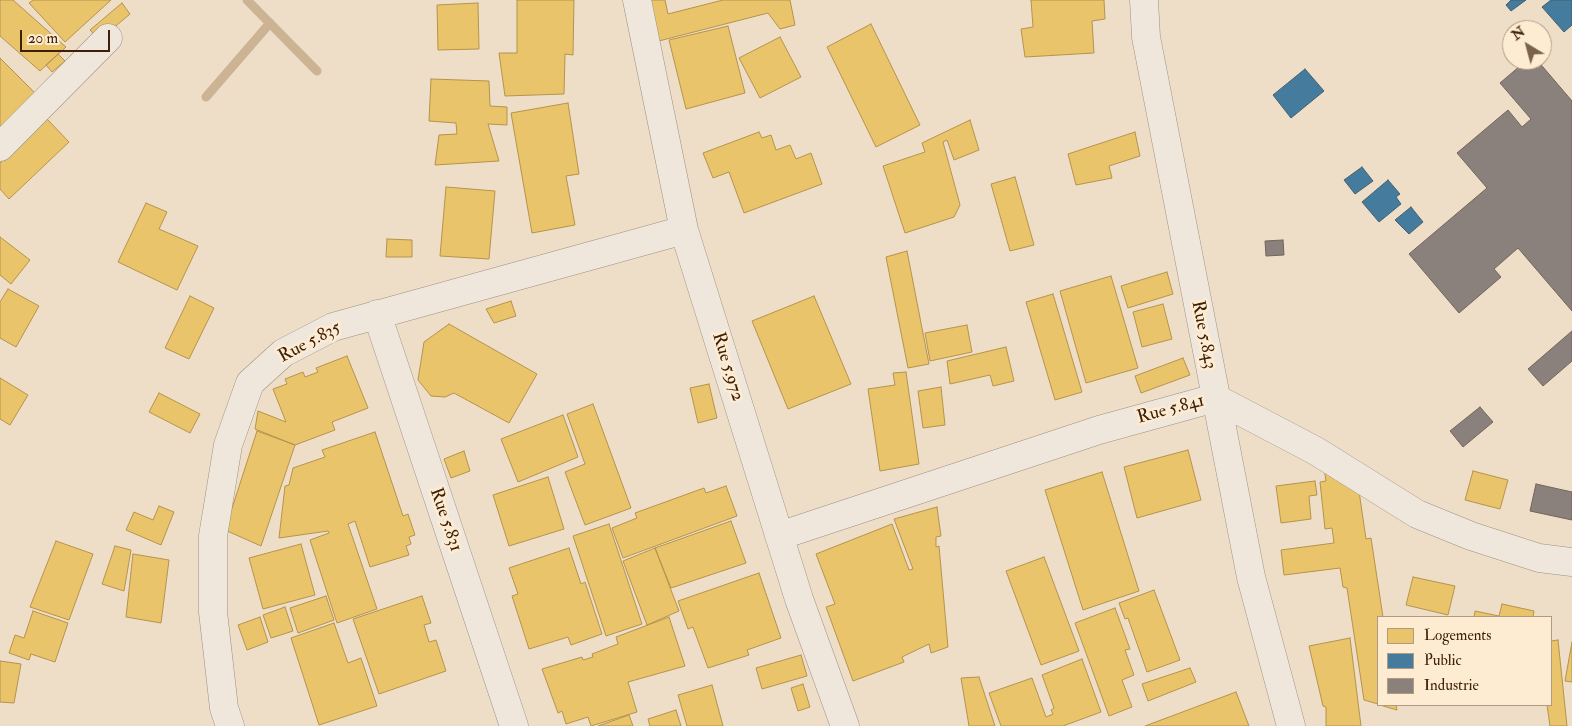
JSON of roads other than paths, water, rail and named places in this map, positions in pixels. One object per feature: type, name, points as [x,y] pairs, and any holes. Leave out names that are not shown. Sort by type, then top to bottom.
[{"type":"street","name":"Rue 5.972","points":[[637,0],[684,230],[799,599],[845,726]]},
{"type":"street","name":"Rue 5.843","points":[[1144,0],[1146,37],[1251,577],[1291,726]]},
{"type":"street","points":[[0,147],[108,38]]},
{"type":"street","name":"Rue 5.835","points":[[230,726],[224,708],[213,612],[213,536],[228,445],[250,383],[283,353],[333,327],[684,230]]},
{"type":"street","name":"Rue 5.831","points":[[377,314],[514,726]]},
{"type":"street","name":"Rue 5.841","points":[[779,536],[1099,430],[1215,398],[1316,451],[1418,514],[1471,536],[1540,558],[1572,562]]},
{"type":"waterway","points":[[247,0],[317,71]]},
{"type":"waterway","points":[[206,97],[270,23]]}]
